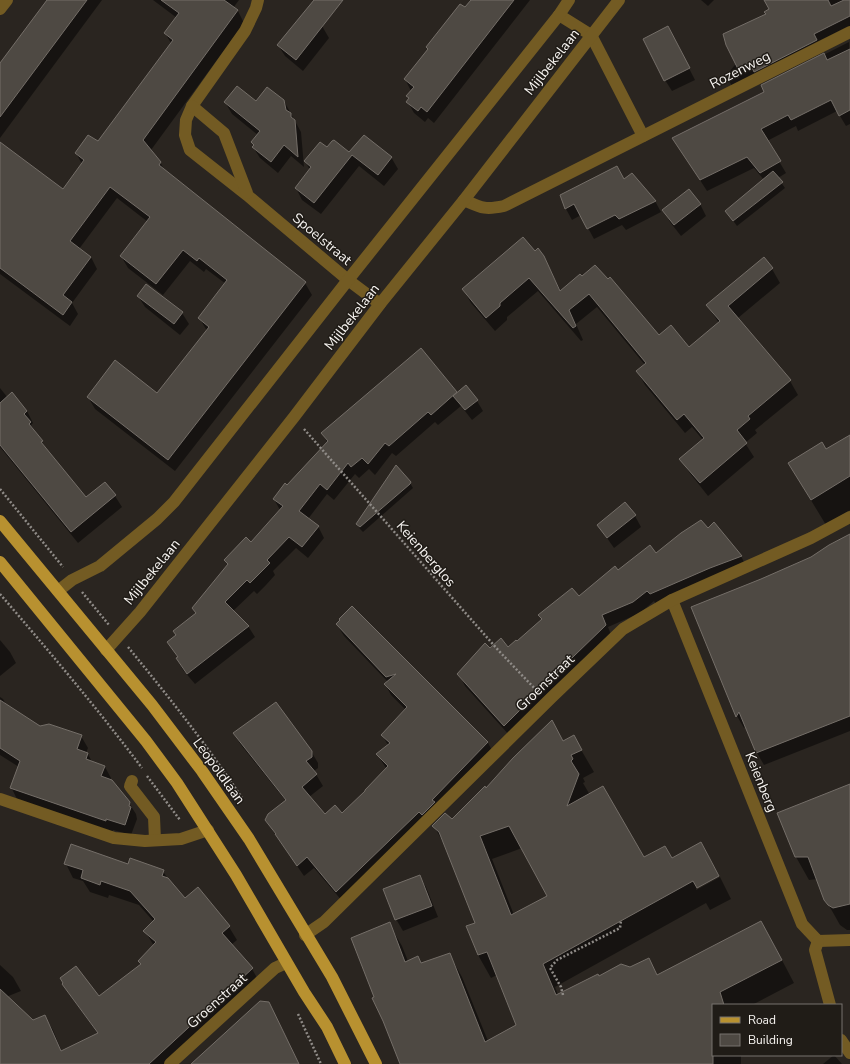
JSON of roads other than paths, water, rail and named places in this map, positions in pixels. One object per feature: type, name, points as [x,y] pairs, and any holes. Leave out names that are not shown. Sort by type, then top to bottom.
[{"type":"main road","name":"Leopoldlaan","points":[[0,521],[152,704],[206,777],[249,839],[305,935],[332,977],[376,1064]]},
{"type":"main road","points":[[0,562],[146,741],[177,783],[208,830],[286,963],[327,1027],[345,1064]]},
{"type":"street","points":[[0,9],[7,0]]},
{"type":"street","name":"Spoelstraat","points":[[258,0],[256,8],[245,31],[192,106],[186,120],[185,135],[190,150],[247,194],[348,280],[380,304]]},
{"type":"street","name":"Mijlbekelaan","points":[[58,591],[72,580],[100,566],[157,519],[174,502],[559,15],[569,0]]},
{"type":"street","name":"Mijlbekelaan","points":[[106,650],[140,612],[294,417],[380,304],[464,200],[619,0]]},
{"type":"street","points":[[559,15],[591,35],[643,136]]},
{"type":"street","name":"Rozenweg","points":[[464,200],[488,209],[504,206],[850,32]]},
{"type":"street","name":"Spoelstraat","points":[[192,106],[224,133],[247,194]]},
{"type":"street","name":"Groenstraat","points":[[305,935],[320,926],[622,629],[672,600],[811,538],[850,516]]},
{"type":"street","name":"Keienberg","points":[[672,600],[802,924],[818,941]]},
{"type":"street","points":[[132,781],[130,786],[154,817],[155,840]]},
{"type":"street","points":[[0,799],[114,838],[145,841],[181,839],[208,830]]},
{"type":"street","points":[[830,1004],[815,950],[818,941],[850,940]]},
{"type":"street","name":"Groenstraat","points":[[170,1064],[275,968],[286,963]]},
{"type":"street","points":[[842,1042],[850,1054]]}]
